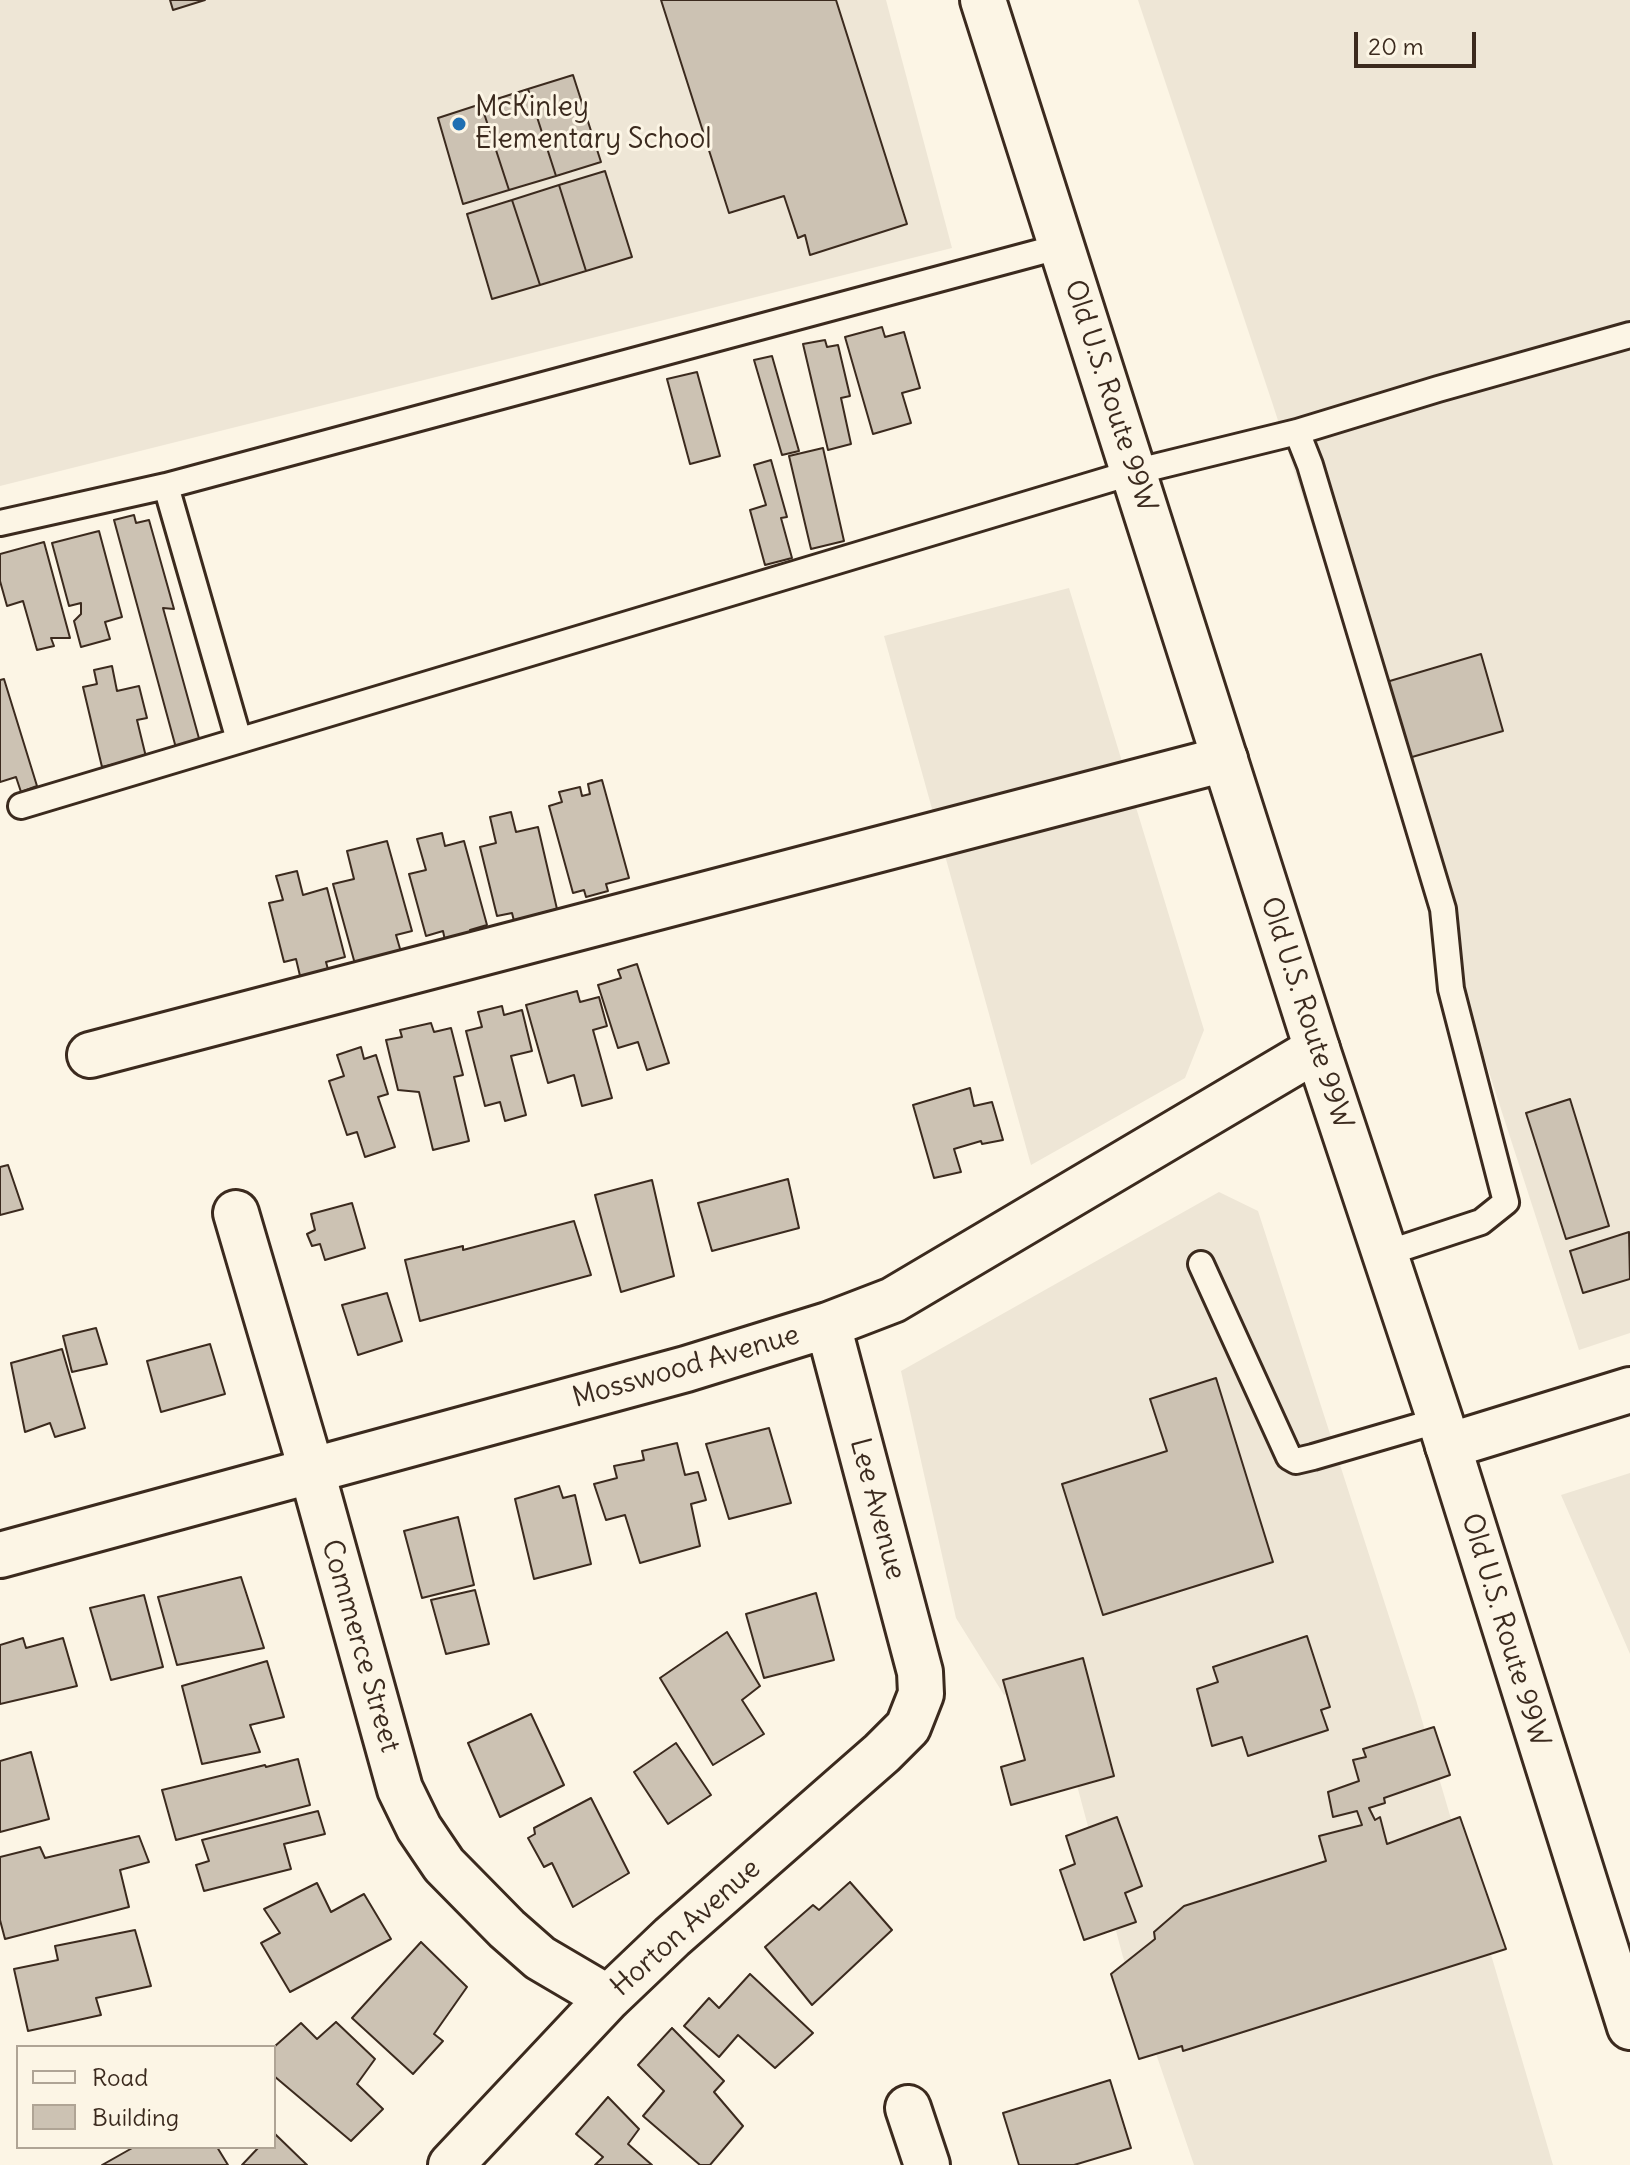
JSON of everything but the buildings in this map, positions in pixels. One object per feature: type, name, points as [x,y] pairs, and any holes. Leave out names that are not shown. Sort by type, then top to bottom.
[{"type":"street","name":"Old U.S. Route 99W","points":[[983,0],[1317,1049],[1444,1433],[1630,2027]]},
{"type":"street","points":[[90,1055],[1225,759]]},
{"type":"street","name":"Mosswood Avenue","points":[[0,1555],[686,1369],[828,1325],[893,1300],[1317,1049]]},
{"type":"street","name":"Commerce Street","points":[[236,1213],[400,1789],[419,1828],[444,1865],[507,1929],[540,1958],[608,1998]]},
{"type":"street","name":"Lee Avenue","points":[[828,1325],[920,1672],[921,1694]]},
{"type":"street","points":[[1444,1433],[1630,1390]]},
{"type":"street","name":"Horton Avenue","points":[[451,2165],[608,1998],[908,1727],[921,1694]]},
{"type":"street","points":[[908,2108],[927,2165]]},
{"type":"lane","points":[[0,523],[166,486],[1062,246]]},
{"type":"lane","points":[[21,806],[1134,472],[1297,432],[1630,335]]},
{"type":"lane","points":[[1297,432],[1310,465],[1443,909],[1451,989],[1506,1202],[1481,1222],[1384,1254]]},
{"type":"lane","points":[[166,486],[239,740]]},
{"type":"lane","points":[[1201,1264],[1289,1457],[1296,1461],[1444,1433]]},
{"type":"shaded area","name":"McKinley Elementary School","points":[[0,0],[886,0],[952,248],[0,486]]},
{"type":"shaded area","points":[[1138,0],[1630,0],[1630,1333],[1579,1350],[1272,402]]},
{"type":"shaded area","points":[[1069,588],[1204,1030],[1185,1078],[1031,1165],[884,636]]},
{"type":"shaded area","points":[[1219,1192],[1258,1211],[1416,1700],[1553,2165],[1194,2165],[1123,1957],[1049,1681],[1004,1695],[956,1618],[901,1371]]},
{"type":"shaded area","points":[[1630,1473],[1630,1654],[1561,1495]]},
{"type":"place","name":"McKinley Elementary School","points":[[459,124]]}]
